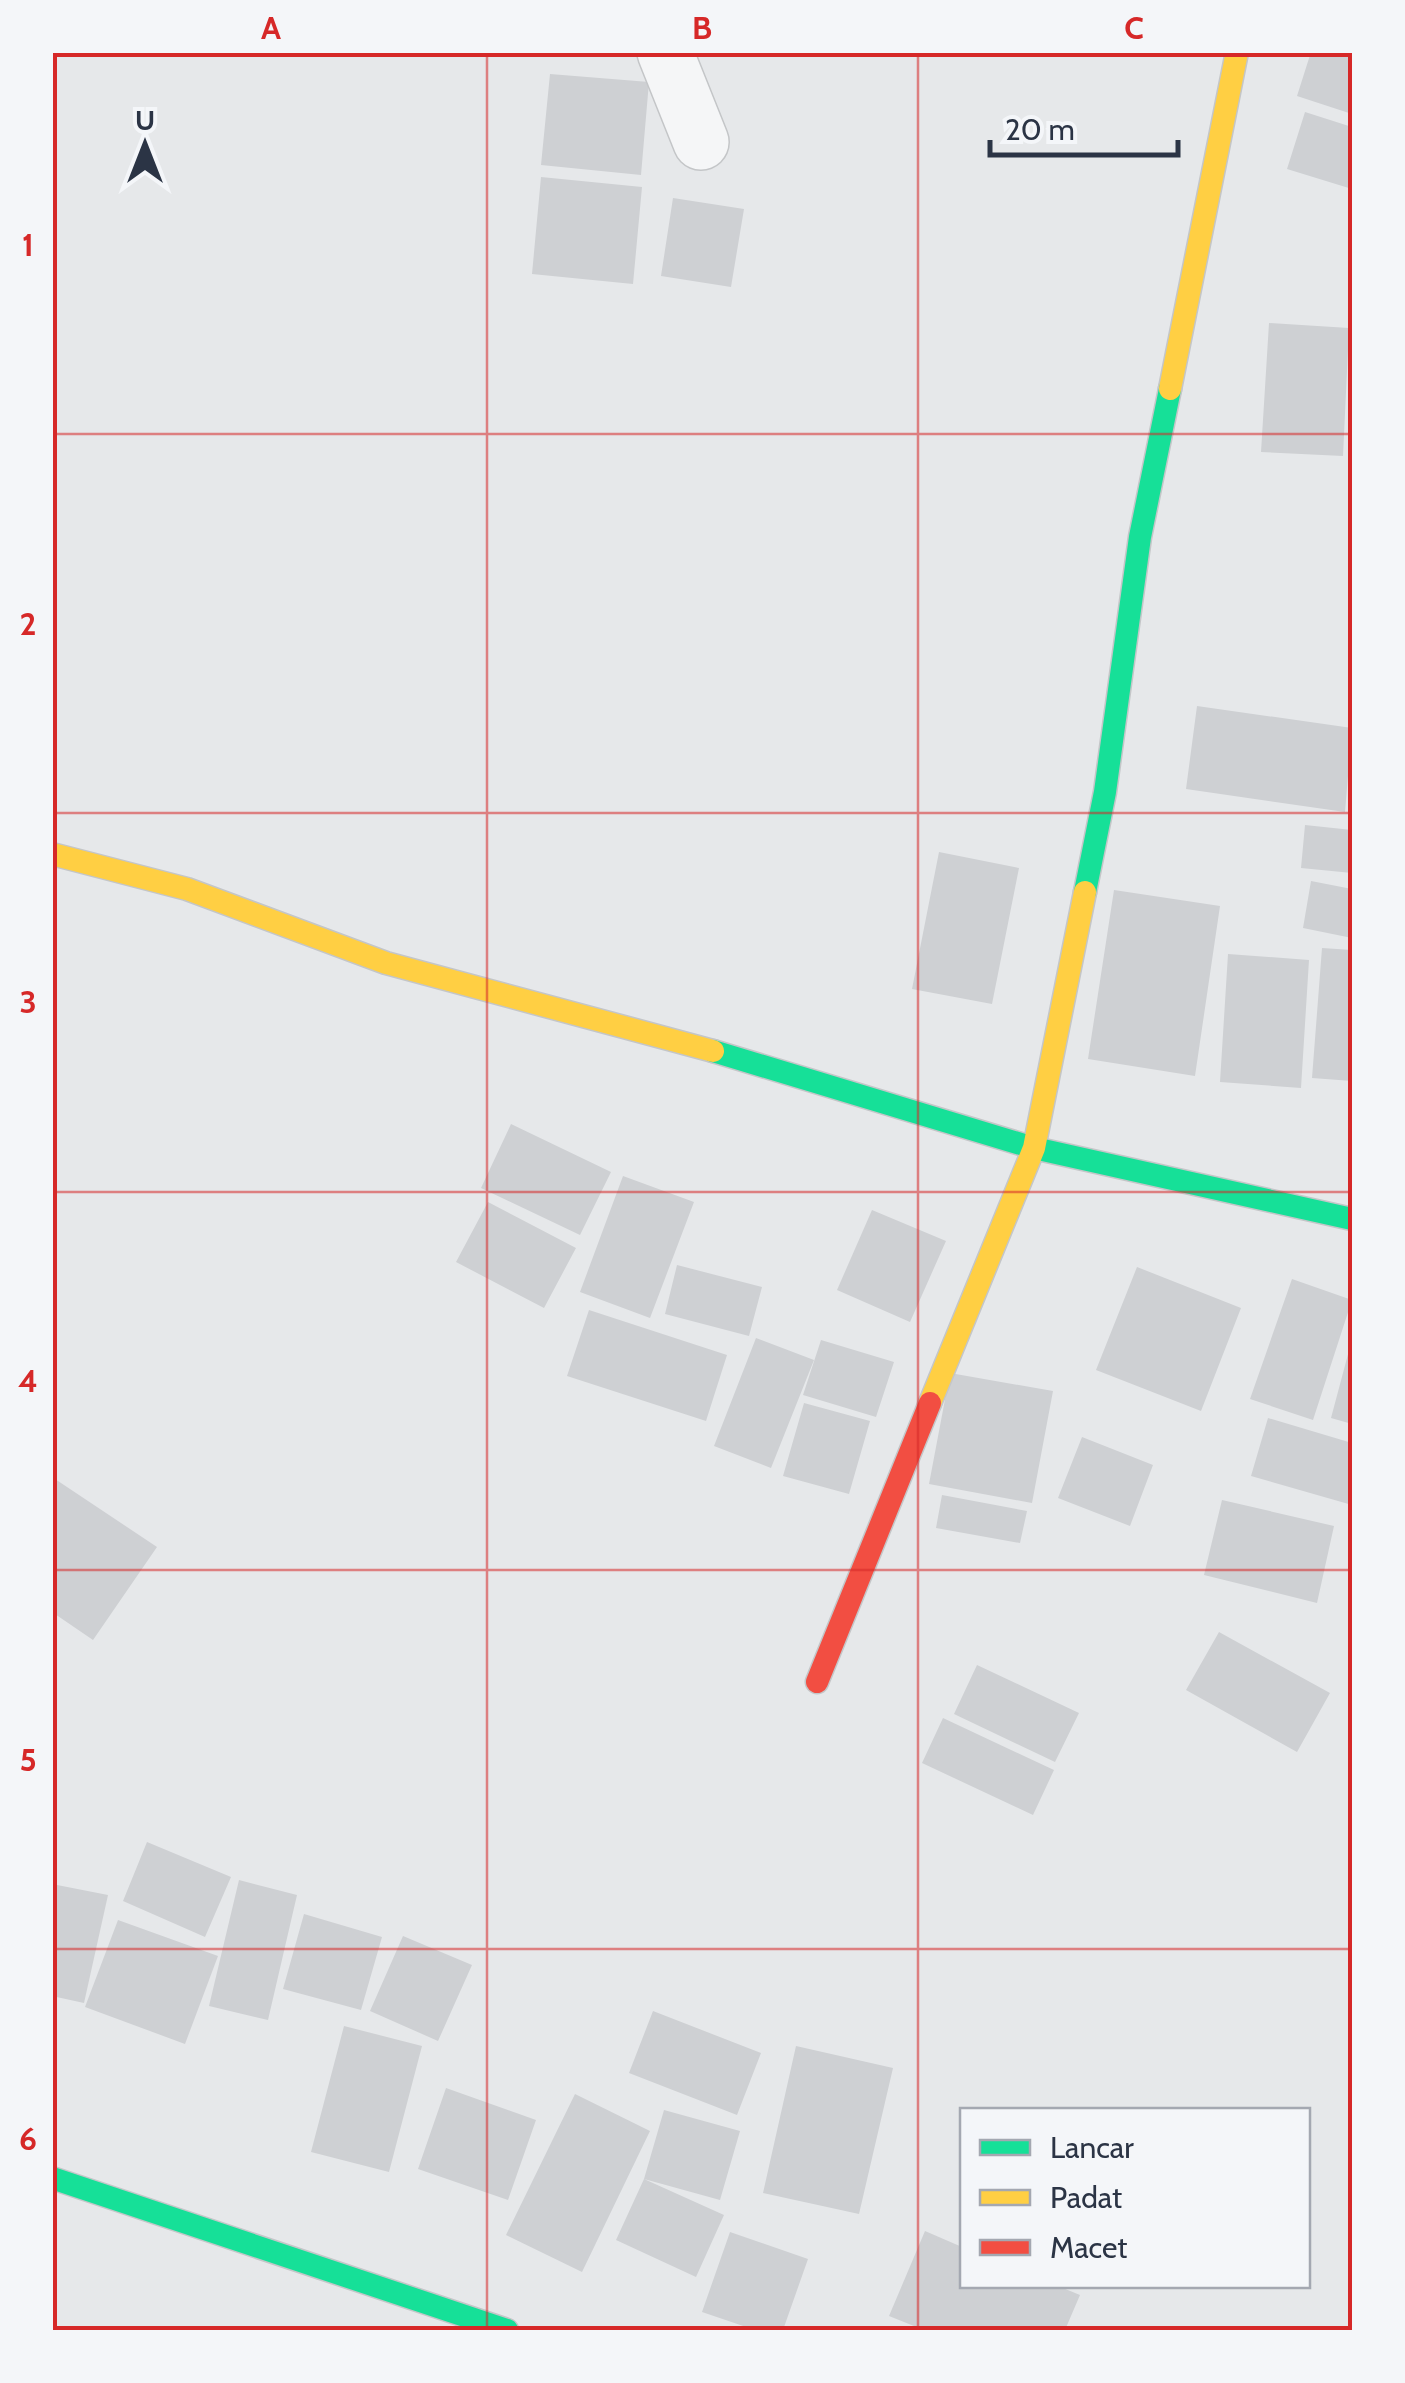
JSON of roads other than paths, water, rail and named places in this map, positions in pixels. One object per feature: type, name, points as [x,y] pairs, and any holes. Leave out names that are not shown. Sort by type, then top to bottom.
[{"type":"street","points":[[665,52],[701,142]]},
{"type":"street","points":[[817,1682],[1034,1148],[1104,792],[1140,537],[1237,52]]},
{"type":"street","points":[[52,854],[187,889],[386,962],[647,1031],[1034,1148],[1352,1219]]},
{"type":"street","points":[[52,2178],[506,2330]]}]
